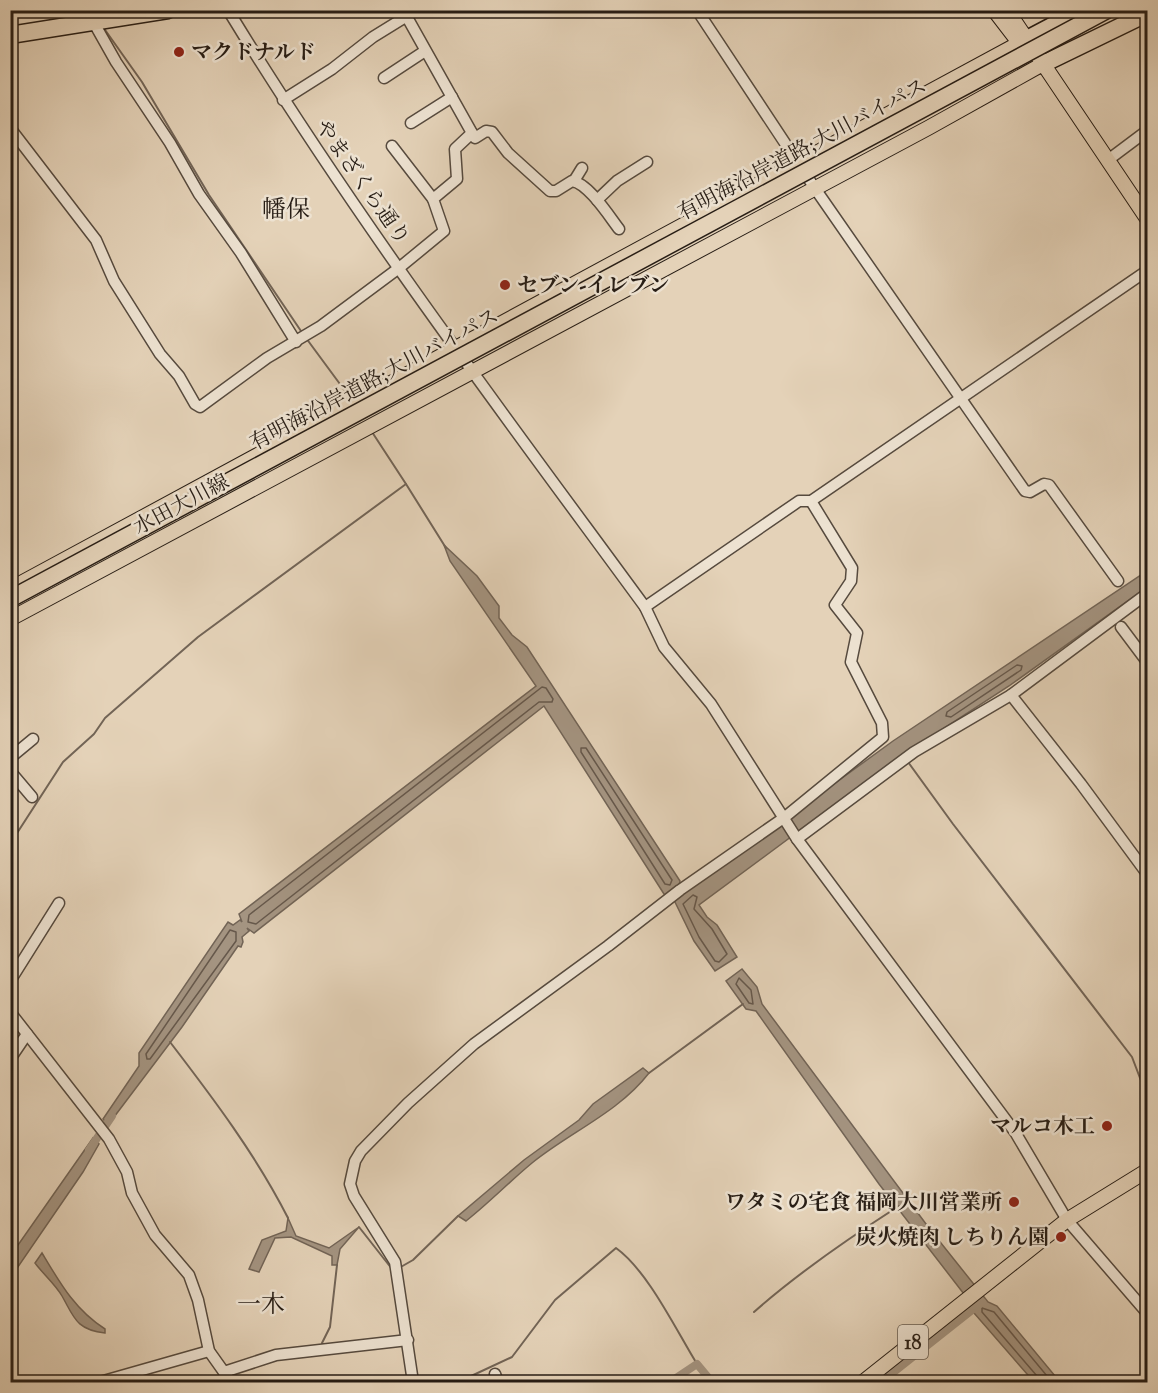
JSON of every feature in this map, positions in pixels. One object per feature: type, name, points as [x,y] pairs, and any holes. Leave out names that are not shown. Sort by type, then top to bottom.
[{"type":"highway","points":[[10,35],[168,10]]},
{"type":"highway","points":[[1022,41],[1082,10]]},
{"type":"highway","name":"有明海沿岸道路;大川バイパス","points":[[10,592],[475,347],[1096,10]]},
{"type":"highway","name":"有明海沿岸道路;大川バイパス","points":[[10,599],[1107,10]]},
{"type":"highway","points":[[1041,64],[1148,13]]},
{"type":"main road","points":[[994,10],[1041,64],[1148,220]]},
{"type":"main road","points":[[1006,10],[1022,41]]},
{"type":"main road","name":"水田大川線","points":[[10,592],[1022,41]]},
{"type":"main road","name":"水田大川線","points":[[10,619],[814,187],[927,129],[1041,64]]},
{"type":"main road","name":"18","points":[[870,1380],[979,1289],[1067,1220],[1148,1170]]},
{"type":"street","name":"やまざくら通り","points":[[228,10],[283,100],[455,349],[645,607],[664,647],[711,704],[796,837],[1015,1132],[1067,1220],[1148,1314]]},
{"type":"street","points":[[697,10],[814,187],[1025,491],[1030,492],[1044,484],[1049,485],[1118,581]]},
{"type":"street","points":[[283,100],[332,69],[405,13],[475,138],[486,131],[492,132],[508,153],[550,191],[556,191],[574,181],[582,168]]},
{"type":"street","points":[[99,22],[116,62],[170,143],[199,194],[241,253],[296,342]]},
{"type":"street","points":[[384,78],[425,51]]},
{"type":"street","points":[[411,123],[452,97]]},
{"type":"street","points":[[10,128],[96,240],[114,281],[160,354],[179,376],[198,407],[267,358],[311,332],[399,268],[444,231],[432,199],[392,146]]},
{"type":"street","points":[[1108,159],[1148,130]]},
{"type":"street","points":[[432,199],[457,178],[455,149],[472,134]]},
{"type":"street","points":[[597,200],[617,181],[648,162]]},
{"type":"street","points":[[574,181],[597,200],[619,230]]},
{"type":"street","points":[[645,607],[799,501],[811,501],[1148,270]]},
{"type":"street","points":[[413,1383],[395,1268],[354,1196],[350,1184],[351,1173],[361,1152],[408,1103],[474,1044],[676,893],[785,819],[881,740],[884,732],[882,723],[851,662],[857,633],[835,605],[851,581],[852,568],[811,501]]},
{"type":"street","points":[[796,837],[914,752],[1011,695],[1148,593]]},
{"type":"street","points":[[1121,627],[1148,663]]},
{"type":"street","points":[[1011,695],[1148,875]]},
{"type":"street","points":[[10,758],[33,739]]},
{"type":"street","points":[[10,771],[32,797]]},
{"type":"street","points":[[10,981],[59,903]]},
{"type":"street","points":[[10,1012],[109,1139],[127,1172],[132,1193],[155,1235],[189,1275],[198,1300],[209,1351],[231,1383]]},
{"type":"street","points":[[10,1059],[27,1034]]},
{"type":"street","points":[[224,1372],[276,1355],[408,1340]]},
{"type":"street","points":[[100,1383],[209,1351]]},
{"type":"water","points":[[444,545],[477,576],[499,606],[499,618],[512,635],[527,647],[680,881],[679,886],[668,895],[664,894],[544,706],[254,933],[247,928],[249,931],[242,937],[241,947],[238,946],[182,1027],[108,1125],[103,1119],[139,1066],[139,1053],[228,922],[233,925],[240,920],[242,922],[239,914],[536,686],[450,561]]},
{"type":"water","points":[[1147,571],[1147,587],[1009,686],[892,762],[699,905],[707,917],[717,925],[737,957],[715,971],[694,941],[674,900],[893,741]]},
{"type":"water","points":[[742,969],[757,987],[762,1004],[929,1228],[988,1302],[997,1306],[1060,1382],[1034,1382],[974,1313],[974,1307],[879,1184],[756,1011],[746,1009],[726,981]]},
{"type":"water","points":[[643,1068],[649,1073],[623,1100],[532,1163],[466,1221],[458,1216],[524,1160],[579,1120],[593,1104]]},
{"type":"water","points":[[93,1138],[99,1144],[83,1172],[11,1277],[11,1255]]},
{"type":"water","points":[[288,1218],[296,1236],[329,1248],[359,1227],[340,1249],[337,1265],[332,1265],[332,1256],[291,1237],[275,1238],[259,1272],[249,1269],[262,1240],[286,1231]]},
{"type":"water","points":[[42,1253],[69,1295],[94,1322],[105,1329],[105,1333],[82,1326],[73,1316],[59,1292],[35,1263]]},
{"type":"waterway","points":[[103,27],[142,82],[209,195],[303,334]]},
{"type":"waterway","points":[[306,338],[351,399]]},
{"type":"waterway","points":[[372,432],[406,484]]},
{"type":"waterway","points":[[10,844],[63,762],[94,734],[105,718],[198,637],[406,484],[446,548]]},
{"type":"waterway","points":[[908,762],[1132,1057],[1148,1099]]},
{"type":"waterway","points":[[649,1073],[743,1004]]},
{"type":"waterway","points":[[170,1042],[248,1149],[288,1218]]},
{"type":"waterway","points":[[89,1150],[112,1116]]},
{"type":"waterway","points":[[754,1312],[824,1256],[899,1206]]},
{"type":"waterway","points":[[399,1268],[413,1260],[458,1216]]},
{"type":"waterway","points":[[359,1227],[392,1269]]},
{"type":"waterway","points":[[467,1382],[469,1377],[512,1357],[555,1300],[616,1248],[628,1258],[650,1286],[697,1364]]},
{"type":"waterway","points":[[322,1343],[330,1327],[337,1265]]},
{"type":"waterway","points":[[881,1382],[982,1302]]},
{"type":"waterway","points":[[670,1382],[697,1364],[712,1382]]},
{"type":"place","name":"マクドナルド","points":[[179,52]]},
{"type":"place","name":"セブン-イレブン","points":[[505,285]]},
{"type":"place","name":"マルコ木工","points":[[1107,1126]]},
{"type":"place","name":"ワタミの宅食 福岡大川営業所","points":[[1014,1202]]},
{"type":"place","name":"炭火焼肉 しちりん園","points":[[1061,1237]]},
{"type":"district","name":"幡保","points":[[286,209]]},
{"type":"district","name":"一木","points":[[261,1304]]}]
